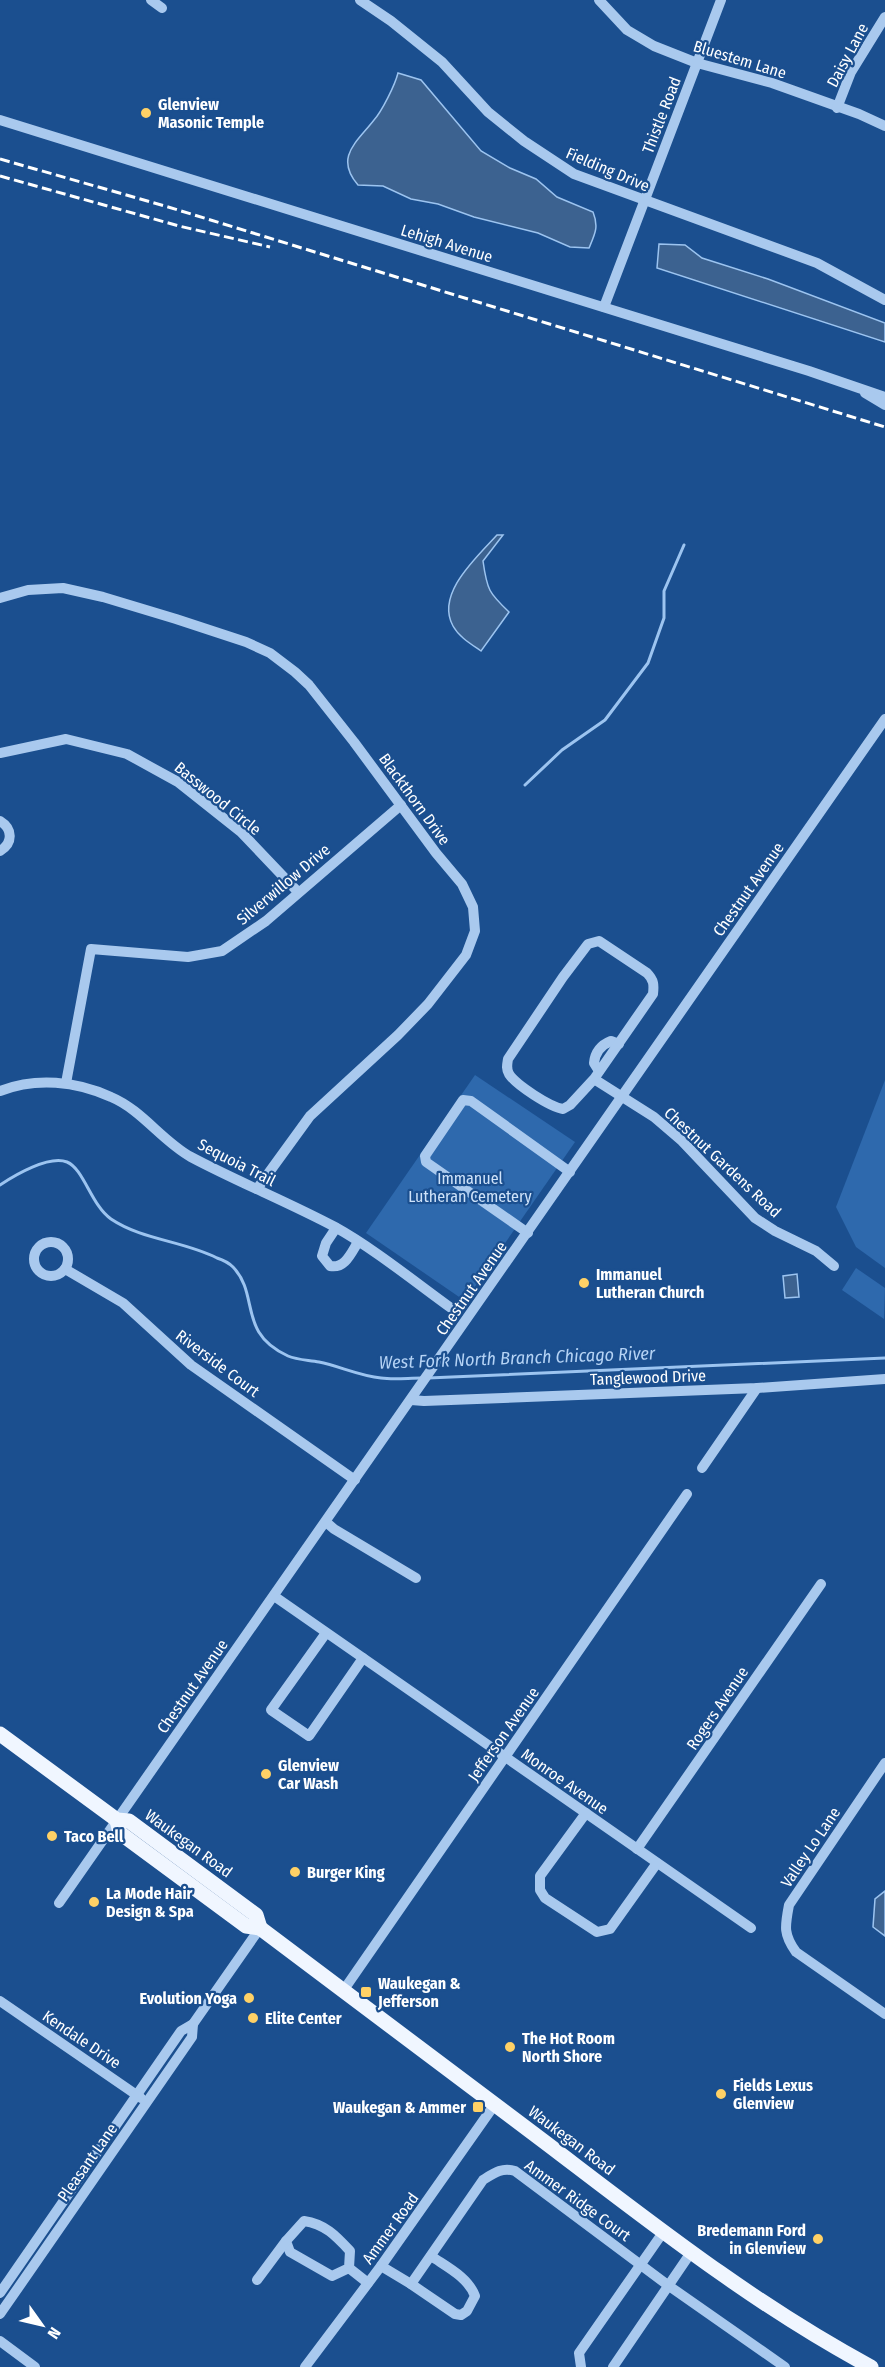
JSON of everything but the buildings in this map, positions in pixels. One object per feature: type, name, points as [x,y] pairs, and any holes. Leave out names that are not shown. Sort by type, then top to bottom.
[{"type":"main road","name":"Waukegan Road","points":[[0,1734],[117,1820],[120,1833],[141,1849],[246,1926],[260,1928],[692,2251],[760,2299],[841,2351],[871,2367]]},
{"type":"street","points":[[151,0],[162,8]]},
{"type":"street","name":"Fielding Drive","points":[[360,0],[391,21],[442,62],[488,112],[547,158],[573,174],[817,263],[885,300]]},
{"type":"street","name":"Bluestem Lane","points":[[599,0],[627,30],[654,46],[697,63],[772,83],[859,114],[885,126]]},
{"type":"street","name":"Thistle Road","points":[[604,307],[720,0]]},
{"type":"street","name":"Daisy Lane","points":[[837,108],[851,72],[885,17]]},
{"type":"street","name":"Lehigh Avenue","points":[[0,120],[604,307],[885,397]]},
{"type":"street","points":[[858,388],[878,403],[885,405]]},
{"type":"street","name":"Blackthorn Drive","points":[[0,598],[28,590],[63,588],[103,597],[176,619],[246,642],[270,653],[309,685],[462,884],[473,907],[475,931],[466,955],[428,1005],[310,1116],[257,1189]]},
{"type":"street","name":"Chestnut Avenue","points":[[59,1904],[885,719]]},
{"type":"street","name":"Basswood Circle","points":[[0,753],[66,739],[127,754],[178,782],[241,832],[298,892]]},
{"type":"street","name":"Silverwillow Drive","points":[[66,1083],[91,949],[188,957],[222,951],[266,921],[401,805]]},
{"type":"street","points":[[0,821],[7,825],[11,835],[7,846],[0,851]]},
{"type":"street","points":[[591,942],[603,943],[647,973],[654,985],[654,994],[597,1075],[570,1105],[563,1109],[554,1107],[510,1076],[507,1066],[508,1059],[563,977],[591,942]]},
{"type":"street","name":"Chestnut Gardens Road","points":[[597,1075],[682,1141],[755,1218],[775,1231],[816,1251],[834,1266]]},
{"type":"street","name":"Sequoia Trail","points":[[0,1091],[19,1085],[66,1083],[112,1097],[136,1112],[189,1156],[336,1228],[451,1308]]},
{"type":"street","points":[[528,1233],[426,1162],[425,1156],[463,1100],[471,1101],[570,1172]]},
{"type":"street","points":[[336,1228],[326,1243],[322,1256],[330,1266],[339,1266],[344,1263],[358,1242]]},
{"type":"street","name":"Riverside Court","points":[[65,1269],[123,1304],[191,1365],[355,1480]]},
{"type":"street","name":"Tanglewood Drive","points":[[411,1400],[757,1388],[885,1379]]},
{"type":"street","points":[[702,1468],[757,1388]]},
{"type":"street","name":"Jefferson Avenue","points":[[344,1991],[687,1494]]},
{"type":"street","points":[[326,1522],[416,1578]]},
{"type":"street","name":"Rogers Avenue","points":[[637,1849],[821,1584]]},
{"type":"street","name":"Monroe Avenue","points":[[274,1596],[751,1928]]},
{"type":"street","points":[[326,1633],[271,1710],[309,1736],[363,1658]]},
{"type":"street","name":"Valley Lo Lane","points":[[885,1763],[789,1905],[785,1926],[788,1941],[796,1952],[885,2014]]},
{"type":"street","points":[[586,1813],[540,1876],[540,1890],[545,1898],[597,1932],[605,1931],[616,1922],[657,1863]]},
{"type":"street","name":"Pleasant Lane","points":[[0,2314],[3,2296],[137,2095],[181,2031],[193,2024],[260,1928]]},
{"type":"street","name":"Kendale Drive","points":[[0,2001],[147,2102]]},
{"type":"street","name":"Pleasant Lane","points":[[3,2296],[147,2102],[192,2037],[193,2024]]},
{"type":"street","name":"Ammer Road","points":[[305,2367],[381,2266],[495,2104]]},
{"type":"street","name":"Ammer Ridge Court","points":[[411,2284],[483,2180],[506,2169],[515,2171],[669,2286],[785,2367]]},
{"type":"street","points":[[257,2280],[304,2221],[318,2223],[338,2238],[350,2251],[349,2268]]},
{"type":"street","name":"Ammer Ridge Court","points":[[580,2367],[579,2353],[664,2230]]},
{"type":"street","points":[[286,2241],[290,2252],[332,2277],[349,2268]]},
{"type":"street","points":[[613,2367],[692,2251]]},
{"type":"street","points":[[381,2266],[455,2314],[461,2315],[467,2311],[475,2296],[473,2289],[467,2281],[432,2256]]},
{"type":"street","points":[[349,2268],[368,2283]]},
{"type":"street","points":[[0,2341],[35,2367]]},
{"type":"green space","name":"Immanuel Lutheran Cemetery","points":[[475,1075],[575,1142],[465,1301],[366,1233]]},
{"type":"green space","points":[[885,1080],[885,1268],[856,1247],[836,1207]]},
{"type":"green space","points":[[856,1268],[885,1288],[884,1319],[842,1290]]},
{"type":"shaded area","points":[[398,73],[421,80],[481,151],[510,168],[536,179],[557,197],[593,212],[596,222],[589,248],[570,247],[538,233],[474,217],[438,204],[411,199],[383,186],[358,185],[351,175],[348,158],[355,143],[381,111]]},
{"type":"shaded area","points":[[659,244],[685,245],[702,258],[768,279],[885,323],[885,342],[657,268]]},
{"type":"shaded area","points":[[497,535],[503,535],[483,561],[484,571],[490,590],[509,612],[481,651],[462,637],[453,626],[449,614],[449,601],[461,577]]},
{"type":"shaded area","points":[[797,1274],[799,1297],[785,1298],[783,1276]]},
{"type":"shaded area","points":[[885,1891],[885,1936],[873,1927],[875,1899]]},
{"type":"waterway","points":[[525,785],[562,750],[605,720],[648,663],[664,618],[664,591],[684,545]]},
{"type":"waterway","name":"West Fork North Branch Chicago River","points":[[0,1185],[23,1171],[42,1164],[51,1161],[67,1162],[78,1172],[98,1205],[111,1219],[136,1232],[204,1252],[231,1266],[241,1278],[246,1289],[255,1325],[272,1347],[288,1356],[373,1377],[422,1378]]},
{"type":"waterway","name":"West Fork North Branch Chicago River","points":[[428,1378],[885,1358]]},
{"type":"railway","points":[[0,159],[165,206],[885,427]]},
{"type":"railway","points":[[0,176],[179,226],[270,247]]},
{"type":"place","name":"Glenview Masonic Temple","points":[[146,113]]},
{"type":"place","name":"Immanuel Lutheran Church","points":[[584,1283]]},
{"type":"place","name":"Glenview Car Wash","points":[[266,1774]]},
{"type":"place","name":"Taco Bell","points":[[52,1836]]},
{"type":"place","name":"Burger King","points":[[295,1872]]},
{"type":"place","name":"La Mode Hair Design & Spa","points":[[94,1902]]},
{"type":"place","name":"Waukegan & Jefferson","points":[[366,1992]]},
{"type":"place","name":"Evolution Yoga","points":[[249,1998]]},
{"type":"place","name":"Elite Center","points":[[253,2018]]},
{"type":"place","name":"The Hot Room North Shore","points":[[510,2047]]},
{"type":"place","name":"Fields Lexus Glenview","points":[[721,2094]]},
{"type":"place","name":"Waukegan & Ammer","points":[[478,2107]]},
{"type":"place","name":"Bredemann Ford in Glenview","points":[[818,2239]]}]
